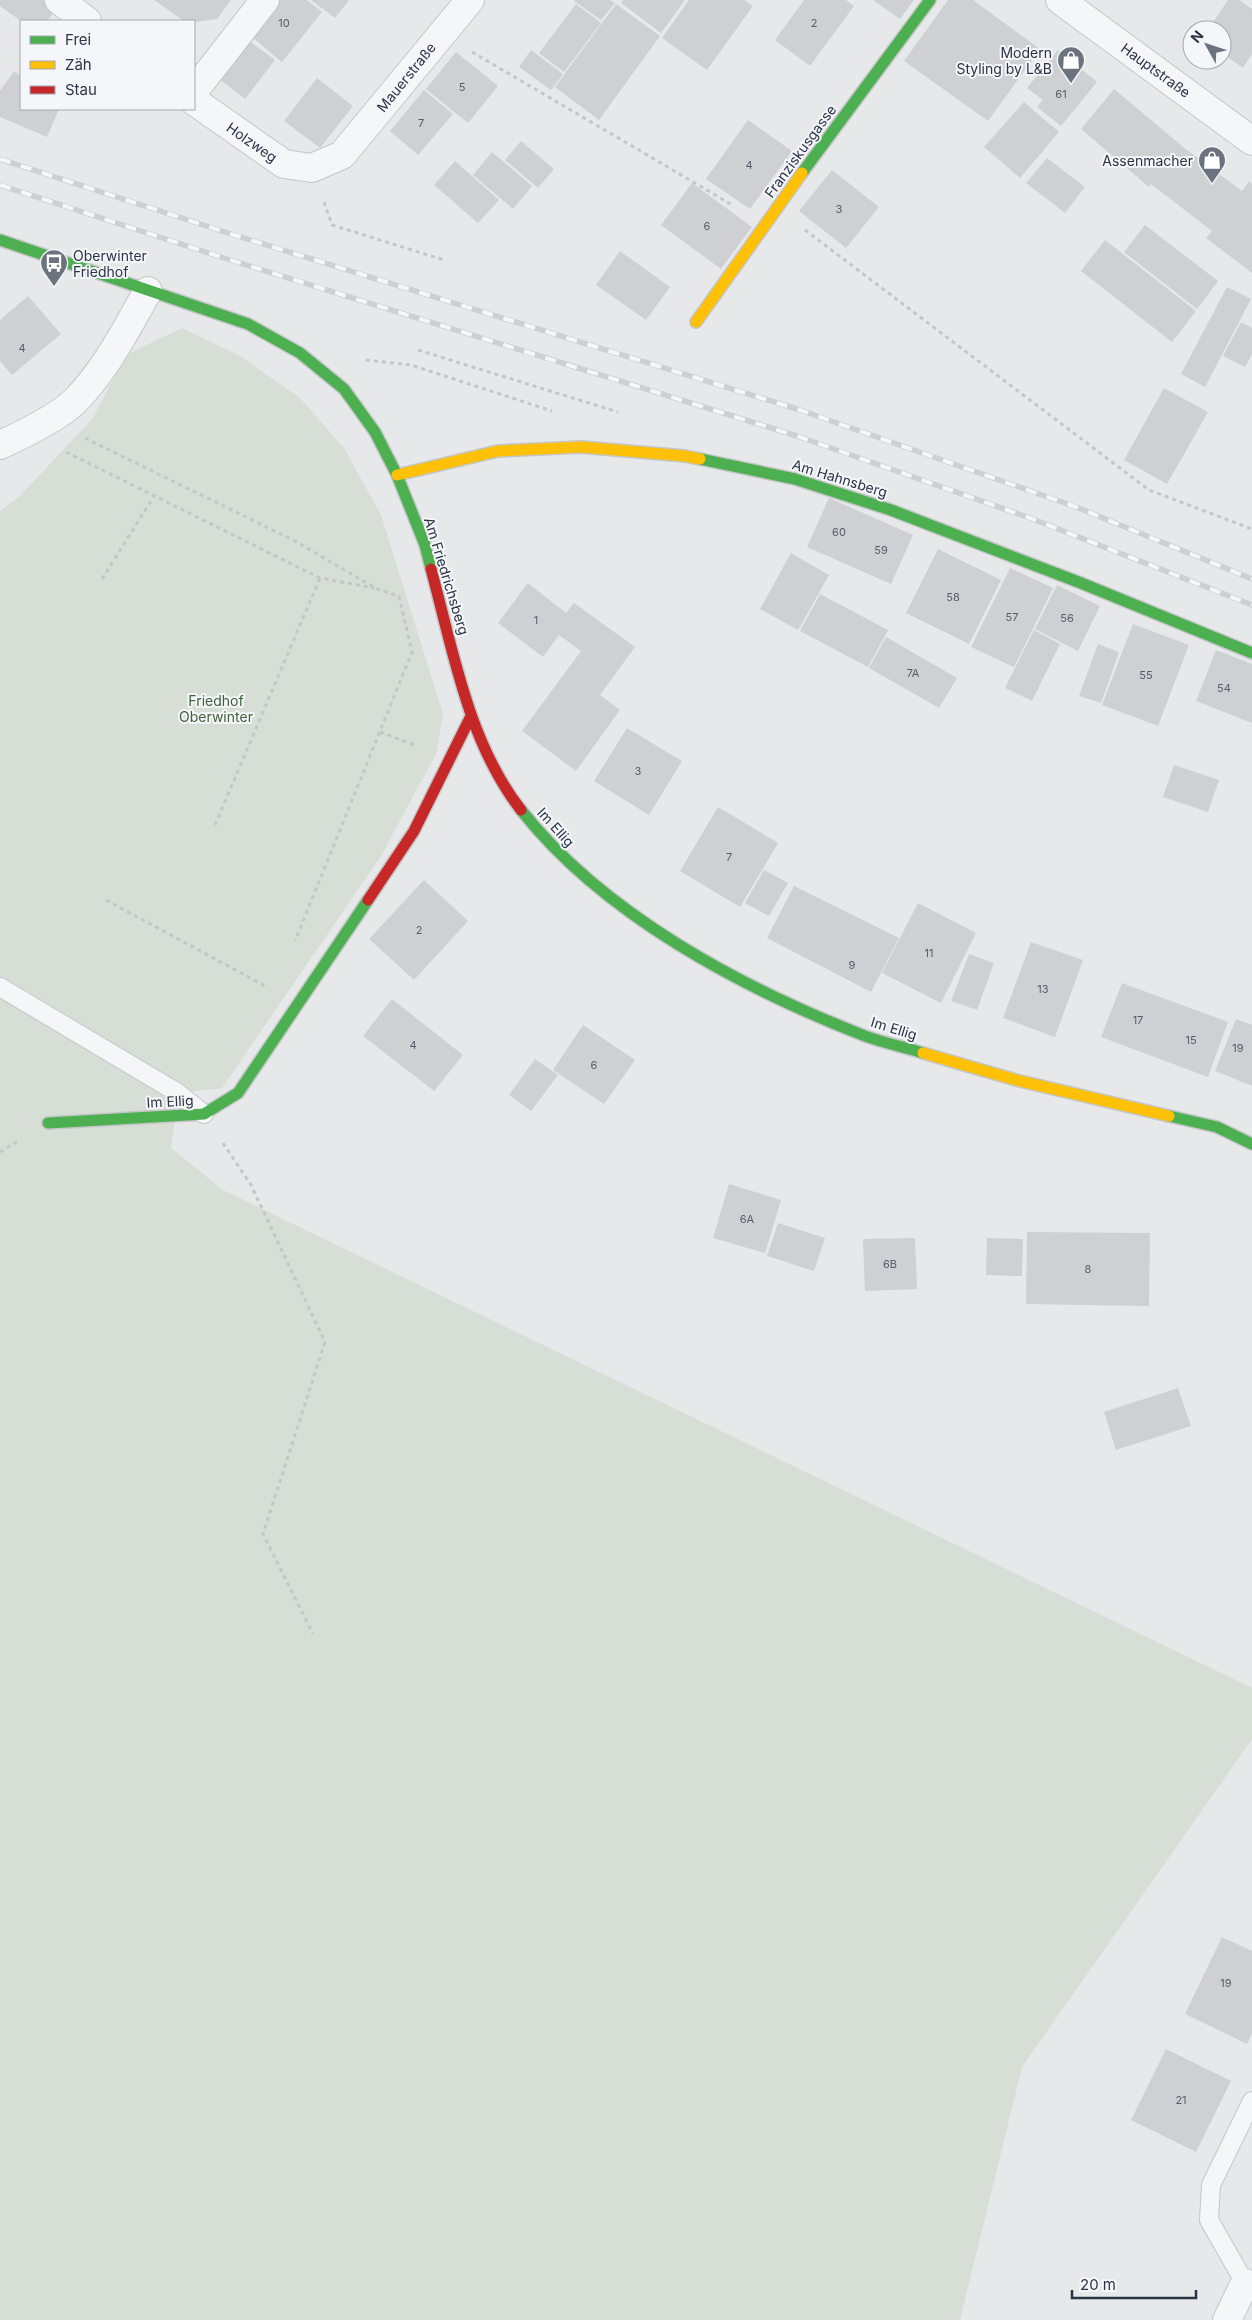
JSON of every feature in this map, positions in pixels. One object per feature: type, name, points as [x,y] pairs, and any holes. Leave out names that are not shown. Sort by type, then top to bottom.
[{"type":"street","points":[[59,0],[86,20]]},
{"type":"street","points":[[195,90],[265,0]]},
{"type":"street","name":"Mauerstraße","points":[[312,168],[342,155],[470,0]]},
{"type":"street","name":"Franziskusgasse","points":[[696,322],[776,209],[930,0]]},
{"type":"street","name":"Hauptstraße","points":[[1060,0],[1252,141]]},
{"type":"street","name":"Holzweg","points":[[195,102],[284,164],[312,168]]},
{"type":"street","name":"Am Friedrichsberg","points":[[0,240],[248,324],[300,353],[344,389],[375,432],[397,475],[425,545],[471,716]]},
{"type":"street","points":[[0,445],[29,432],[75,401],[106,364],[148,291]]},
{"type":"street","name":"Am Hahnsberg","points":[[397,475],[498,451],[581,447],[685,456],[786,477],[891,510],[1081,583],[1252,652]]},
{"type":"street","name":"Im Ellig","points":[[48,1122],[204,1114],[238,1092],[414,831],[471,716]]},
{"type":"street","name":"Im Ellig","points":[[471,716],[505,789],[544,840],[573,868],[647,925],[748,984],[866,1036],[1016,1080],[1217,1127],[1252,1144]]},
{"type":"street","points":[[1227,2320],[1245,2283]]},
{"type":"lane","points":[[0,987],[178,1093],[204,1114]]},
{"type":"lane","points":[[1245,2283],[1209,2220],[1211,2185],[1252,2101]]},
{"type":"path","points":[[442,34],[766,224]]},
{"type":"path","points":[[312,168],[332,225],[444,260]]},
{"type":"path","points":[[776,209],[1149,490],[1252,529]]},
{"type":"path","points":[[418,350],[623,414]]},
{"type":"path","points":[[364,360],[410,365],[562,414]]},
{"type":"path","points":[[78,434],[295,541],[377,588],[399,596],[412,652],[292,947]]},
{"type":"path","points":[[62,451],[320,578],[377,588]]},
{"type":"path","points":[[102,579],[154,496]]},
{"type":"path","points":[[214,826],[320,578]]},
{"type":"path","points":[[380,732],[423,748]]},
{"type":"path","points":[[106,900],[274,991]]},
{"type":"path","points":[[204,1114],[251,1184],[325,1342],[263,1534],[313,1634]]},
{"type":"green space","name":"Friedhof Oberwinter","points":[[182,328],[240,356],[300,398],[344,448],[381,515],[443,714],[436,754],[381,856],[222,1088],[178,1093],[171,1148],[223,1190],[1252,1688],[1252,1739],[1022,2067],[960,2320],[0,2320],[0,511],[19,497],[92,419],[126,355]]},
{"type":"building","points":[[0,0],[46,0],[57,8],[48,20],[20,20],[0,6]]},
{"type":"building","points":[[154,0],[231,0],[217,19],[195,22],[195,20],[183,20]]},
{"type":"building","points":[[273,0],[307,0],[322,12],[282,62],[247,33]]},
{"type":"building","points":[[311,0],[349,0],[335,18]]},
{"type":"building","points":[[573,0],[610,0],[615,3],[601,20]]},
{"type":"building","points":[[623,0],[685,0],[661,33],[621,3]]},
{"type":"building","points":[[689,0],[744,0],[753,6],[707,70],[662,38]]},
{"type":"building","points":[[804,0],[846,0],[854,6],[810,66],[775,40]]},
{"type":"building","points":[[873,0],[914,0],[900,19]]},
{"type":"building","points":[[948,0],[973,0],[1040,49],[988,121],[904,61]]},
{"type":"building","points":[[1228,0],[1239,0],[1252,9],[1252,54],[1243,68],[1232,60],[1232,20],[1215,20]]},
{"type":"building","points":[[576,4],[601,23],[564,72],[539,53]]},
{"type":"building","points":[[616,4],[660,36],[599,120],[555,87]]},
{"type":"building","points":[[244,37],[275,60],[245,99],[214,75]]},
{"type":"building","points":[[531,50],[563,74],[551,90],[519,67]]},
{"type":"building","points":[[1058,50],[1097,82],[1061,126],[1037,107],[1043,100],[1027,88]]},
{"type":"building","points":[[456,52],[498,86],[468,123],[426,89]]},
{"type":"building","points":[[14,71],[20,75],[20,110],[59,110],[47,137],[0,117],[0,91]]},
{"type":"building","points":[[317,78],[353,106],[320,148],[284,121]]},
{"type":"building","points":[[1114,89],[1183,147],[1242,191],[1249,181],[1252,184],[1252,273],[1206,238],[1212,231],[1151,184],[1149,187],[1081,129]]},
{"type":"building","points":[[424,90],[453,114],[418,155],[390,131]]},
{"type":"building","points":[[1024,102],[1059,132],[1020,178],[984,147]]},
{"type":"building","points":[[748,120],[792,151],[750,209],[706,179]]},
{"type":"building","points":[[521,141],[554,169],[538,188],[505,160]]},
{"type":"building","points":[[492,152],[532,186],[513,209],[473,175]]},
{"type":"building","points":[[1047,158],[1085,187],[1065,213],[1026,183]]},
{"type":"building","points":[[455,161],[499,200],[478,223],[434,185]]},
{"type":"building","points":[[832,170],[879,207],[846,248],[799,211]]},
{"type":"building","points":[[692,183],[752,227],[721,269],[661,225]]},
{"type":"building","points":[[1145,225],[1218,281],[1197,309],[1124,252]]},
{"type":"building","points":[[1105,240],[1196,311],[1172,342],[1081,271]]},
{"type":"building","points":[[620,251],[670,287],[646,320],[596,285]]},
{"type":"building","points":[[1227,287],[1251,299],[1205,387],[1181,374]]},
{"type":"building","points":[[28,296],[61,334],[12,375],[0,361],[0,320]]},
{"type":"building","points":[[1241,322],[1252,328],[1252,354],[1245,367],[1223,356]]},
{"type":"building","points":[[1164,388],[1208,412],[1167,484],[1124,460]]},
{"type":"building","points":[[829,498],[913,535],[891,584],[807,547]]},
{"type":"building","points":[[938,549],[1001,580],[969,644],[906,613]]},
{"type":"building","points":[[791,553],[829,575],[798,630],[760,609]]},
{"type":"building","points":[[1010,568],[1053,588],[1014,667],[971,647]]},
{"type":"building","points":[[528,583],[566,613],[574,603],[635,647],[600,695],[620,710],[576,771],[522,731],[581,651],[559,635],[543,657],[498,623]]},
{"type":"building","points":[[1057,585],[1100,606],[1078,651],[1035,629]]},
{"type":"building","points":[[820,594],[888,630],[868,667],[800,631]]},
{"type":"building","points":[[1133,624],[1189,645],[1158,726],[1102,705]]},
{"type":"building","points":[[1034,630],[1060,644],[1032,701],[1005,688]]},
{"type":"building","points":[[886,637],[957,678],[939,708],[869,668]]},
{"type":"building","points":[[1098,644],[1119,652],[1101,703],[1079,696]]},
{"type":"building","points":[[1216,650],[1252,664],[1252,723],[1196,701]]},
{"type":"building","points":[[627,728],[682,761],[649,815],[594,781]]},
{"type":"building","points":[[1174,765],[1219,780],[1208,812],[1163,797]]},
{"type":"building","points":[[718,807],[778,843],[740,907],[680,871]]},
{"type":"building","points":[[764,870],[788,883],[769,916],[745,903]]},
{"type":"building","points":[[424,880],[468,921],[414,980],[369,939]]},
{"type":"building","points":[[794,886],[899,938],[871,992],[767,938]]},
{"type":"building","points":[[918,903],[976,933],[941,1003],[882,973]]},
{"type":"building","points":[[1031,942],[1083,960],[1055,1037],[1003,1018]]},
{"type":"building","points":[[969,954],[994,963],[977,1010],[951,1001]]},
{"type":"building","points":[[1122,983],[1228,1022],[1208,1077],[1101,1037]]},
{"type":"building","points":[[392,999],[463,1055],[434,1091],[363,1036]]},
{"type":"building","points":[[1236,1019],[1252,1025],[1252,1086],[1215,1071]]},
{"type":"building","points":[[583,1025],[635,1060],[604,1104],[553,1070]]},
{"type":"building","points":[[535,1059],[558,1075],[531,1111],[509,1095]]},
{"type":"building","points":[[729,1184],[781,1200],[765,1253],[713,1238]]},
{"type":"building","points":[[778,1223],[825,1238],[814,1271],[767,1256]]},
{"type":"building","points":[[1027,1232],[1150,1233],[1149,1306],[1026,1304]]},
{"type":"building","points":[[915,1238],[917,1289],[865,1291],[863,1239]]},
{"type":"building","points":[[987,1238],[1023,1239],[1022,1276],[986,1275]]},
{"type":"building","points":[[1178,1388],[1191,1426],[1116,1450],[1104,1412]]},
{"type":"building","points":[[1222,1937],[1252,1951],[1252,2033],[1247,2044],[1185,2014]]},
{"type":"building","points":[[1166,2049],[1231,2081],[1196,2152],[1131,2120]]},
{"type":"railway","points":[[0,159],[231,234],[800,410],[1076,507],[1252,579]]},
{"type":"railway","points":[[0,185],[224,258],[797,436],[1030,518],[1252,605]]},
{"type":"traffic: fast","points":[[802,173],[930,0]]},
{"type":"traffic: fast","points":[[0,240],[248,324],[300,353],[344,389],[375,432],[397,475],[425,545],[431,569]]},
{"type":"traffic: fast","points":[[700,459],[795,479],[891,510],[1081,583],[1252,653]]},
{"type":"traffic: fast","points":[[521,810],[555,848],[592,883],[634,915],[678,944],[724,971],[818,1017],[872,1038],[923,1053]]},
{"type":"traffic: fast","points":[[48,1123],[204,1114],[238,1093],[368,900]]},
{"type":"traffic: fast","points":[[1169,1116],[1217,1127],[1252,1144]]},
{"type":"traffic: slow","points":[[696,322],[802,173]]},
{"type":"traffic: slow","points":[[397,475],[498,451],[581,447],[700,459]]},
{"type":"traffic: slow","points":[[923,1053],[1016,1080],[1169,1116]]},
{"type":"traffic: jam","points":[[431,569],[455,663],[475,725],[503,783],[521,810]]},
{"type":"traffic: jam","points":[[368,900],[414,831],[471,716]]},
{"type":"place","name":"Modern Styling by L&B","points":[[1071,84]]},
{"type":"place","name":"Assenmacher","points":[[1212,184]]},
{"type":"place","name":"Oberwinter Friedhof","points":[[54,287]]}]
